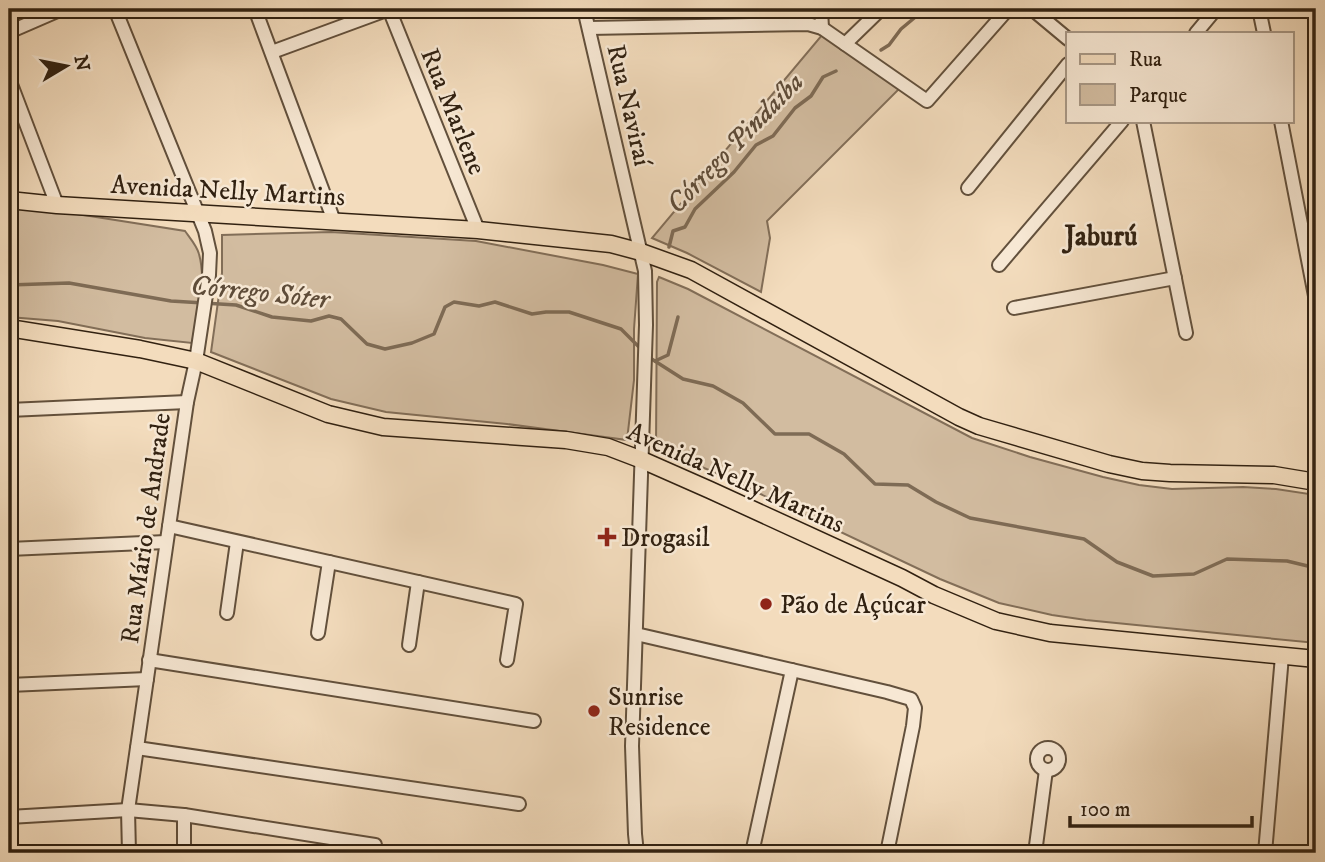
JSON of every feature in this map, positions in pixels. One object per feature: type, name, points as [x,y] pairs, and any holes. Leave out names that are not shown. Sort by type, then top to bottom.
[{"type":"main road","name":"Avenida Nelly Martins","points":[[9,200],[478,230],[611,244],[691,270],[979,426],[1142,471],[1274,475],[1316,482]]},
{"type":"main road","name":"Avenida Nelly Martins","points":[[9,328],[196,361],[328,414],[383,427],[572,440],[608,447],[996,621],[1050,633],[1316,659]]},
{"type":"street","points":[[9,32],[62,9]]},
{"type":"street","name":"Rua Mário de Andrade","points":[[115,9],[205,231],[210,253],[202,325],[187,402],[128,810],[130,853]]},
{"type":"street","points":[[255,9],[334,221]]},
{"type":"street","points":[[272,52],[389,9]]},
{"type":"street","name":"Rua Marlene","points":[[389,9],[478,230]]},
{"type":"street","name":"Rua Naviraí","points":[[583,9],[645,271],[645,383],[632,746],[637,853]]},
{"type":"street","points":[[821,9],[822,28]]},
{"type":"street","points":[[845,44],[881,9]]},
{"type":"street","points":[[589,28],[808,24],[822,28],[927,101],[1008,9]]},
{"type":"street","points":[[1032,9],[1066,37]]},
{"type":"street","points":[[1197,32],[1216,9]]},
{"type":"street","points":[[1259,9],[1264,32]]},
{"type":"street","points":[[968,188],[1066,66]]},
{"type":"street","points":[[9,79],[57,205]]},
{"type":"street","points":[[999,265],[1121,122]]},
{"type":"street","points":[[1143,122],[1186,333]]},
{"type":"street","points":[[1281,122],[1316,301]]},
{"type":"street","points":[[1014,308],[1175,278]]},
{"type":"street","points":[[9,410],[187,402]]},
{"type":"street","points":[[169,526],[516,604],[507,660]]},
{"type":"street","points":[[9,549],[166,541]]},
{"type":"street","points":[[226,613],[237,542]]},
{"type":"street","points":[[318,634],[329,562]]},
{"type":"street","points":[[409,645],[418,582]]},
{"type":"street","points":[[636,634],[887,691],[911,699],[915,708],[913,726],[887,853]]},
{"type":"street","points":[[1265,853],[1282,656]]},
{"type":"street","points":[[149,660],[534,721]]},
{"type":"street","points":[[752,853],[792,670]]},
{"type":"street","points":[[9,685],[147,679]]},
{"type":"street","points":[[137,748],[519,804]]},
{"type":"street","points":[[1035,853],[1046,770]]},
{"type":"street","points":[[9,817],[128,810],[184,815],[376,849]]},
{"type":"street","points":[[184,815],[184,853]]},
{"type":"green space","points":[[822,35],[900,88],[767,221],[770,238],[761,292],[652,238]]},
{"type":"green space","points":[[9,206],[185,231],[198,251],[202,276],[192,343],[145,338],[58,321],[9,317]]},
{"type":"green space","points":[[331,232],[476,241],[638,274],[634,380],[627,440],[386,412],[331,399],[211,352],[222,273],[222,235]]},
{"type":"green space","points":[[659,277],[688,289],[972,438],[1030,457],[1139,485],[1172,489],[1243,487],[1316,495],[1316,643],[1086,620],[999,603],[940,579],[716,473],[656,448]]},
{"type":"waterway","name":"Córrego Pindaíba","points":[[881,50],[925,9]]},
{"type":"waterway","name":"Córrego Pindaíba","points":[[669,247],[673,231],[685,227],[695,209],[734,172],[756,145],[773,136],[795,108],[811,96],[823,77],[836,71]]},
{"type":"waterway","name":"Córrego Sóter","points":[[9,285],[69,283],[171,301],[236,305],[272,317],[311,321],[329,316],[341,319],[367,344],[385,349],[412,343],[434,334],[445,307],[454,302],[479,306],[495,302],[532,314],[569,312],[621,329],[642,350]]},
{"type":"waterway","name":"Córrego Pindaíba","points":[[655,361],[668,355],[678,317]]},
{"type":"waterway","name":"Córrego Sóter","points":[[647,356],[683,379],[713,386],[743,403],[775,434],[809,434],[844,454],[875,484],[908,485],[970,518],[1084,539],[1117,562],[1153,576],[1194,574],[1227,559],[1287,561],[1316,568]]},
{"type":"place","name":"Drogasil","points":[[607,537]]},
{"type":"place","name":"Pão de Açúcar","points":[[766,604]]},
{"type":"place","name":"Sunrise Residence","points":[[594,711]]},
{"type":"district","name":"Jaburú","points":[[1101,235]]}]
